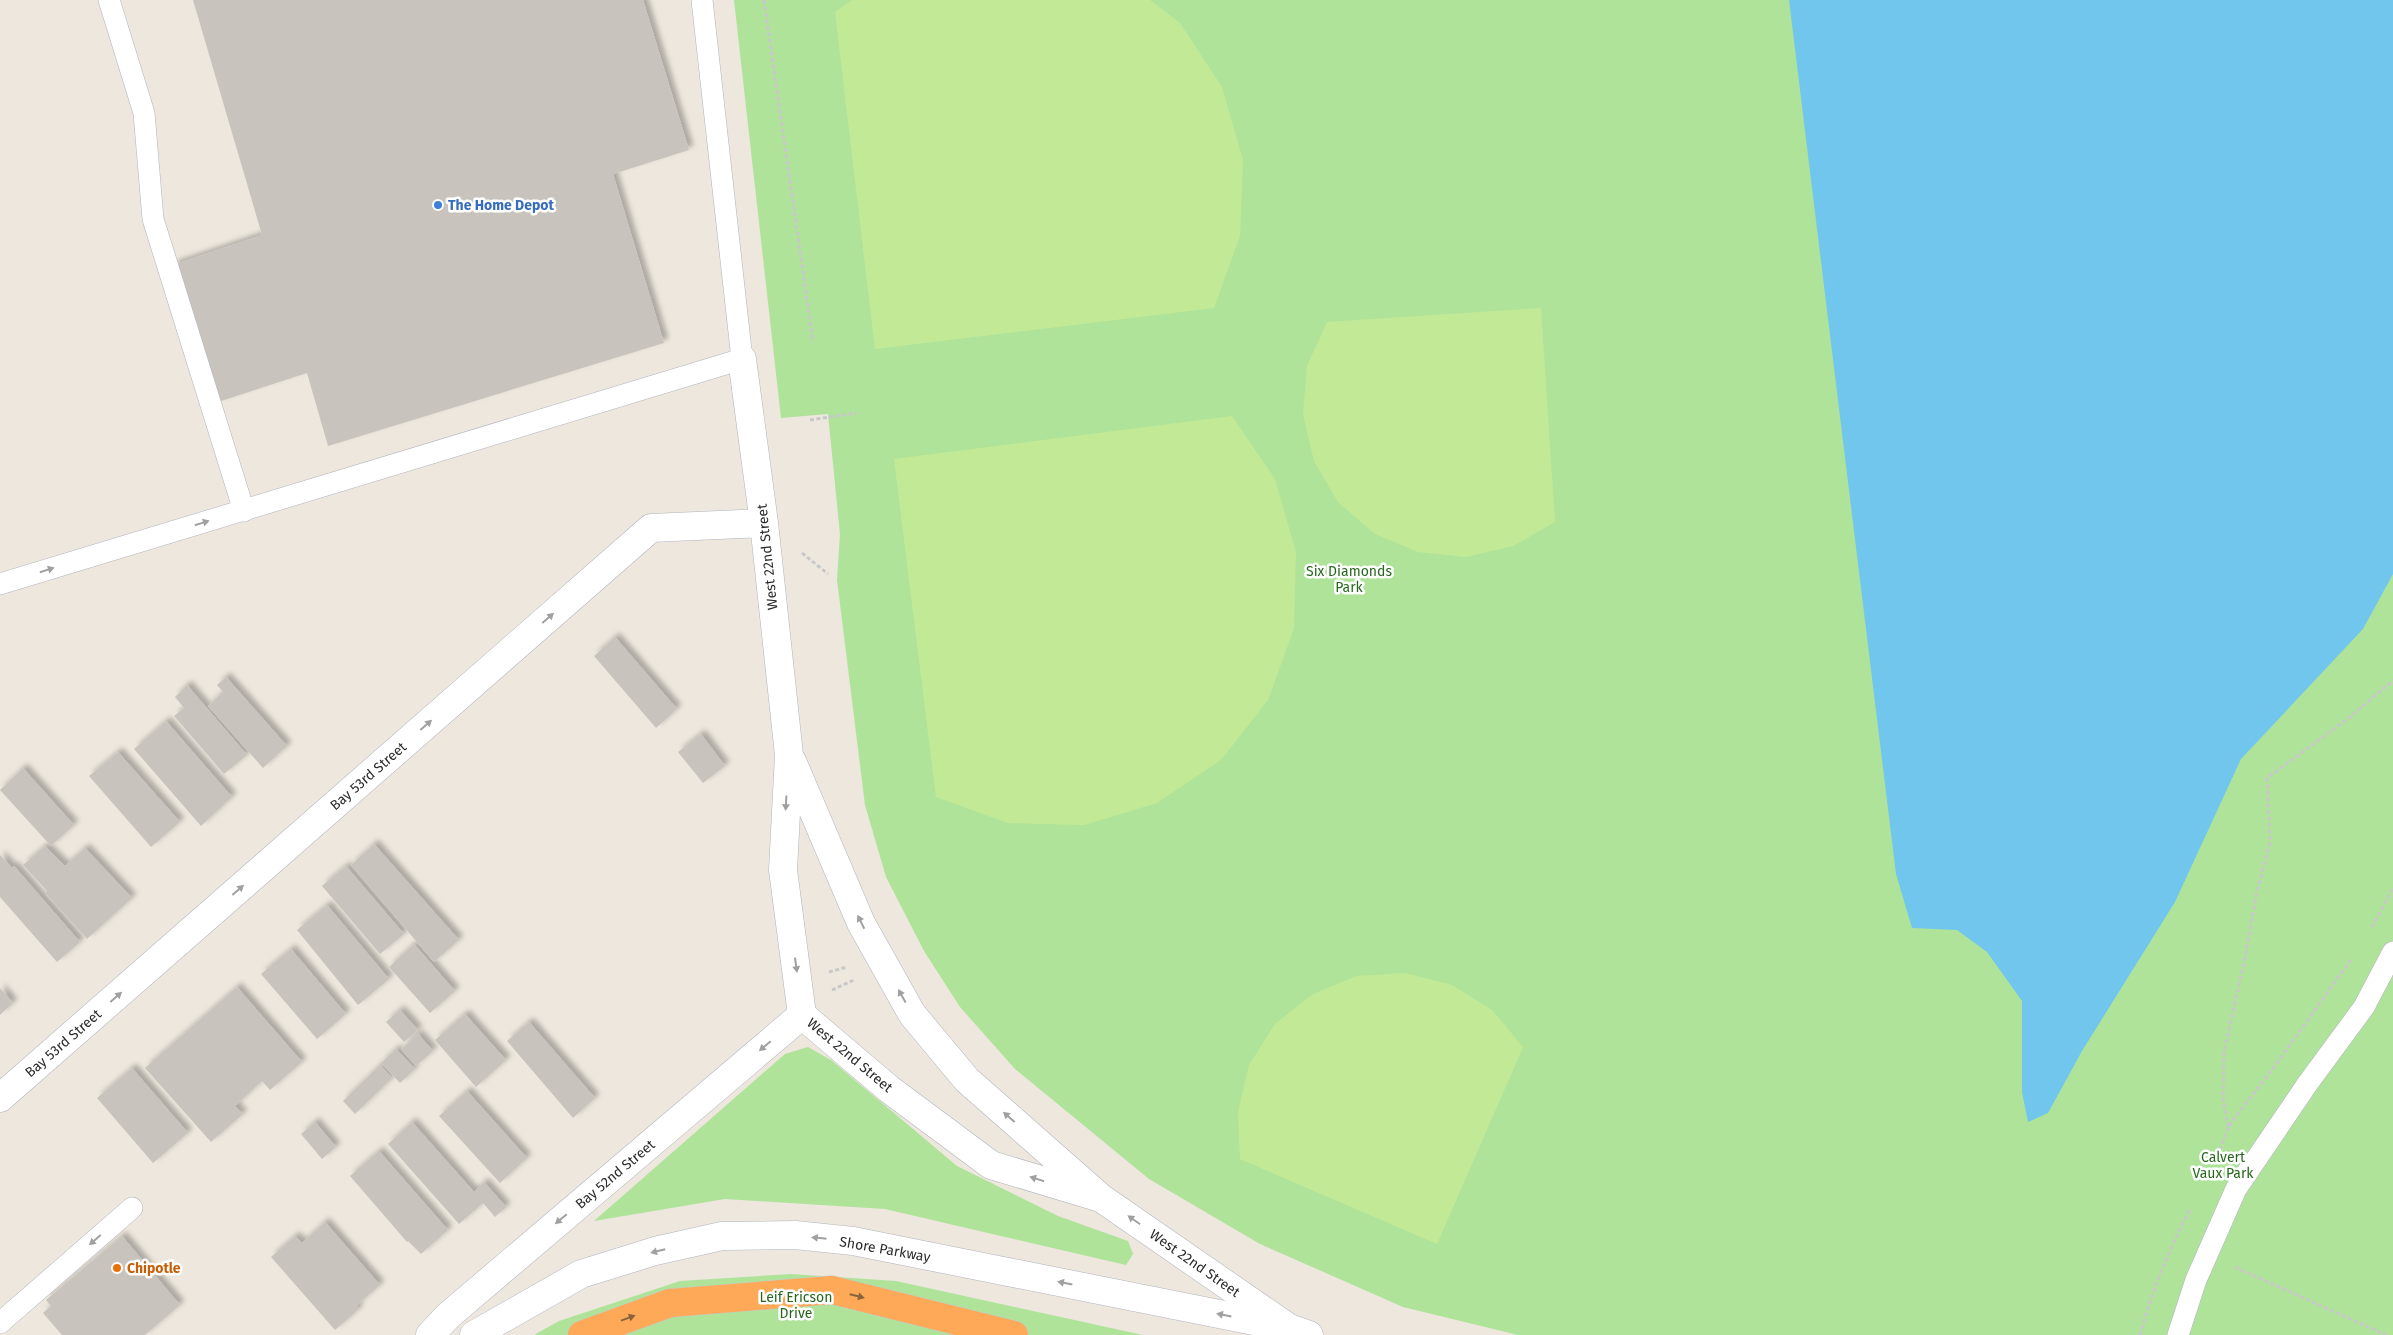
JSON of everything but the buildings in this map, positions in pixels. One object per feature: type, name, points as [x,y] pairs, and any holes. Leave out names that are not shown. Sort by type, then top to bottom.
[{"type":"highway","points":[[582,1335],[670,1303],[832,1290],[1014,1335]]},
{"type":"street","name":"West 22nd Street","points":[[742,359],[764,523],[789,755],[782,870],[802,1015],[889,1089],[991,1165],[1101,1198]]},
{"type":"street","name":"Bay 53rd Street","points":[[0,1098],[651,528],[764,523]]},
{"type":"street","name":"West 22nd Street","points":[[789,755],[861,923],[912,1014],[967,1080],[1101,1198],[1299,1331]]},
{"type":"street","name":"Bay 52nd Street","points":[[430,1335],[449,1315],[802,1015]]},
{"type":"street","name":"Shore Parkway","points":[[474,1335],[581,1274],[654,1251],[722,1236],[795,1235],[853,1242],[1299,1331]]},
{"type":"lane","points":[[109,0],[144,114],[153,219],[244,510]]},
{"type":"lane","points":[[0,584],[742,359],[702,0]]},
{"type":"lane","points":[[2178,1335],[2196,1280],[2236,1190],[2308,1083],[2364,1007],[2393,952]]},
{"type":"lane","points":[[0,1323],[132,1208]]},
{"type":"path","points":[[764,0],[813,342]]},
{"type":"path","points":[[810,420],[858,413]]},
{"type":"path","points":[[2355,953],[2280,1060],[2228,1127],[2223,1098],[2224,1052],[2245,958],[2256,896],[2270,842],[2267,778],[2349,718],[2393,680]]},
{"type":"path","points":[[2370,930],[2393,888]]},
{"type":"path","points":[[823,974],[849,966]]},
{"type":"path","points":[[2229,1265],[2386,1335]]},
{"type":"green space","name":"Six Diamonds Park","points":[[734,0],[2393,0],[2393,1335],[1518,1335],[1403,1307],[1260,1244],[1149,1179],[1015,1069],[960,1007],[924,951],[886,877],[865,805],[837,580],[840,534],[828,414],[781,418]]},
{"type":"green space","points":[[852,0],[1150,0],[1180,23],[1222,87],[1243,160],[1240,236],[1214,308],[875,349],[835,12]]},
{"type":"green space","points":[[1541,308],[1555,522],[1513,546],[1466,557],[1418,552],[1375,534],[1338,502],[1314,461],[1303,414],[1307,366],[1327,322]]},
{"type":"green space","points":[[1232,416],[1275,479],[1296,552],[1294,628],[1268,700],[1221,760],[1157,803],[1084,825],[1008,823],[936,797],[894,459]]},
{"type":"green space","points":[[1405,973],[1452,985],[1492,1010],[1523,1047],[1437,1244],[1240,1159],[1238,1112],[1249,1065],[1275,1024],[1313,994],[1357,976]]},
{"type":"green space","points":[[808,1047],[831,1060],[957,1166],[1058,1216],[1128,1241],[1133,1254],[1126,1265],[885,1209],[725,1199],[594,1221],[785,1054]]},
{"type":"green space","name":"Leif Ericson Drive","points":[[791,1274],[896,1281],[1143,1335],[534,1335],[559,1321],[680,1281]]},
{"type":"water","points":[[1789,0],[2393,0],[2393,574],[2363,629],[2241,759],[2175,902],[2082,1051],[2048,1113],[2028,1122],[2022,1092],[2022,1001],[1987,952],[1957,930],[1912,928],[1896,874]]},
{"type":"place","name":"The Home Depot","points":[[438,205]]},
{"type":"place","name":"Chipotle","points":[[117,1268]]},
{"type":"park label","name":"Calvert Vaux Park","points":[[2223,1166]]}]
